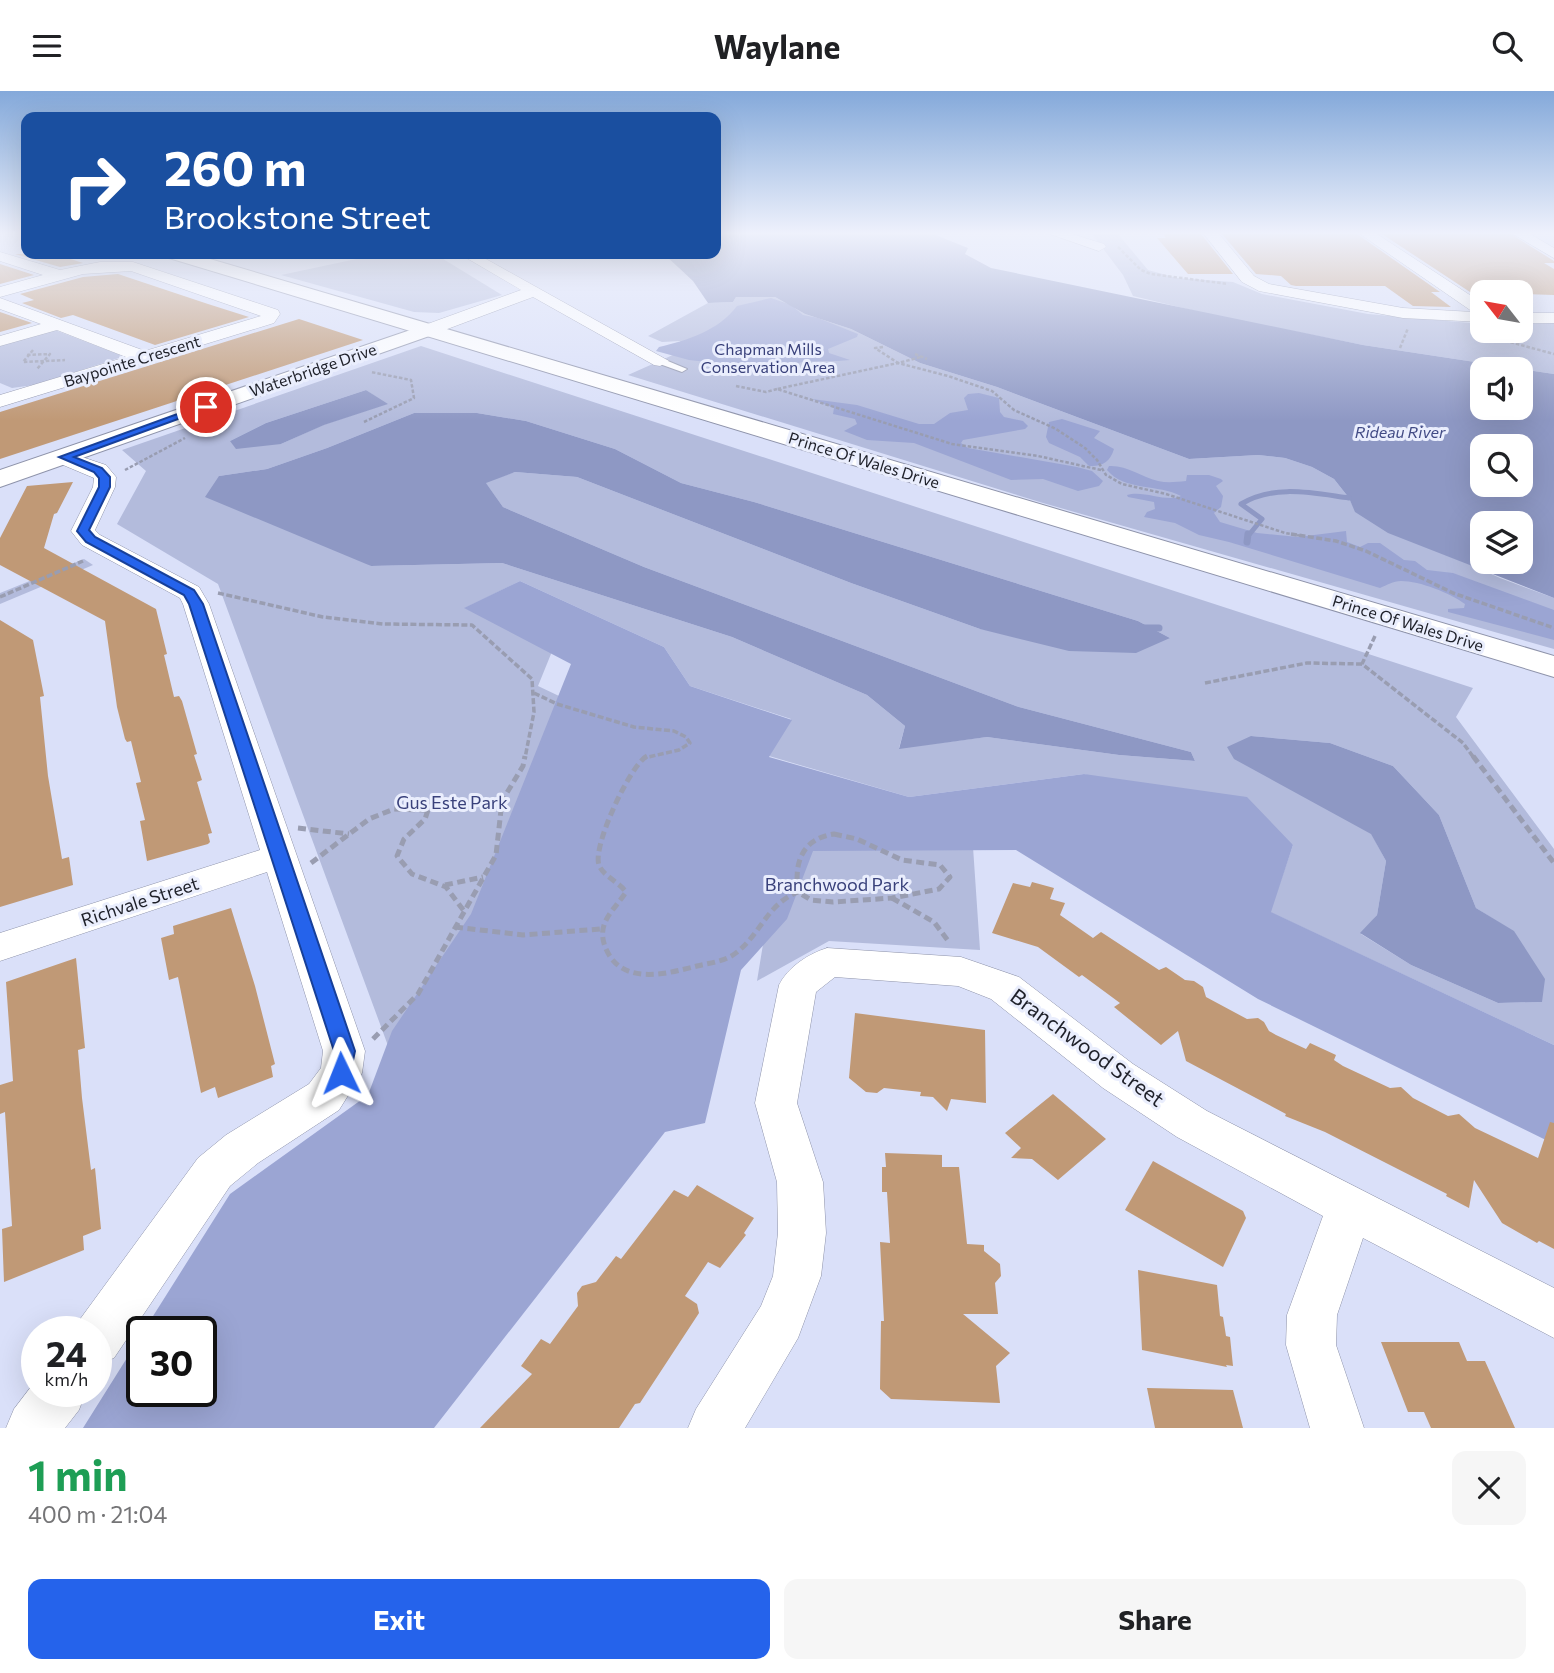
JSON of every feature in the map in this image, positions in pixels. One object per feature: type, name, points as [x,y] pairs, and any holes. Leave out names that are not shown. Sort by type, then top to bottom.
[{"type":"main road","name":"Prince Of Wales Drive","points":[[316,296],[1554,667]]},
{"type":"main road","name":"Waterbridge Drive","points":[[0,479],[428,330]]},
{"type":"street","name":"Baypointe Crescent","points":[[3,398],[268,319],[272,314],[220,296]]},
{"type":"street","points":[[428,330],[520,296]]},
{"type":"street","points":[[540,296],[660,361]]},
{"type":"street","points":[[1316,296],[1391,311],[1470,316]]},
{"type":"street","points":[[0,303],[144,357]]},
{"type":"street","points":[[1533,318],[1554,318]]},
{"type":"street","points":[[0,341],[57,325]]},
{"type":"street","points":[[64,457],[98,470],[105,477],[104,487],[83,531],[91,540],[190,593],[196,604],[287,852],[344,1051],[341,1073],[324,1097],[242,1149],[214,1172],[112,1317]]},
{"type":"street","name":"Richvale Street","points":[[0,947],[287,852]]},
{"type":"street","name":"Branchwood Street","points":[[715,1428],[780,1321],[797,1276],[802,1233],[800,1182],[776,1103],[797,985],[827,963],[961,972],[1005,988],[1118,1076],[1192,1124],[1554,1314]]},
{"type":"street","points":[[1337,1428],[1311,1345],[1312,1315],[1350,1207]]},
{"type":"street","points":[[33,1428],[48,1407]]},
{"type":"lane","points":[[660,361],[682,369]]},
{"type":"path","points":[[1400,348],[1409,324]]},
{"type":"path","points":[[883,347],[875,348],[898,363],[951,377],[1002,396],[1014,410],[1056,429],[1084,448],[1097,460],[1101,470]]},
{"type":"path","points":[[35,348],[23,362],[71,360]]},
{"type":"path","points":[[19,355],[50,354],[30,377]]},
{"type":"path","points":[[915,354],[927,359]]},
{"type":"path","points":[[737,386],[766,392],[921,357]]},
{"type":"path","points":[[329,364],[411,380],[415,391],[412,401],[364,422]]},
{"type":"path","points":[[779,389],[904,432],[952,444],[1038,456],[1101,470],[1122,484],[1166,494],[1285,533],[1326,539],[1366,551],[1453,593],[1554,628]]},
{"type":"path","points":[[105,477],[140,464],[187,437]]},
{"type":"path","points":[[0,597],[109,549]]},
{"type":"path","points":[[190,593],[211,592],[347,620],[383,624],[452,622],[472,625],[532,679],[534,712],[523,766],[502,800],[496,855],[418,994],[371,1041],[344,1051]]},
{"type":"path","points":[[1362,664],[1384,616]]},
{"type":"path","points":[[1205,684],[1307,663],[1362,664],[1463,744],[1554,863]]},
{"type":"path","points":[[534,693],[557,704],[634,727],[674,731],[686,737],[690,743],[679,751],[642,759],[602,834],[597,857],[599,865],[626,892],[602,922],[600,929],[609,955],[619,967],[633,974],[659,975],[729,957],[748,941],[777,901],[798,892]]},
{"type":"path","points":[[287,852],[310,864],[369,819],[394,809],[428,810],[502,800]]},
{"type":"path","points":[[428,810],[425,818],[404,839],[397,856],[405,870],[445,885],[483,877]]},
{"type":"path","points":[[287,852],[350,834]]},
{"type":"path","points":[[842,834],[869,843],[900,860],[940,865],[950,877],[939,889],[892,898],[833,902],[811,900],[798,892],[794,866],[807,845],[821,835],[842,834]]},
{"type":"path","points":[[445,885],[464,911]]},
{"type":"path","points":[[892,898],[934,922],[958,955],[961,972]]},
{"type":"path","points":[[455,927],[523,935],[600,929]]},
{"type":"green space","points":[[358,296],[497,296],[439,313],[414,312]]},
{"type":"green space","points":[[1135,296],[1275,296],[1368,314],[1470,323],[1470,343],[1533,343],[1533,324],[1554,323],[1554,374],[1533,371],[1533,357],[1470,357],[1470,361],[1363,345]]},
{"type":"green space","name":"Chapman Mills Conservation Area","points":[[736,297],[775,297],[805,314],[851,329],[920,363],[997,387],[1189,459],[1258,455],[1285,458],[1312,467],[1334,479],[1356,512],[1470,564],[1470,574],[1491,574],[1554,598],[1554,649],[1043,503],[628,375],[684,350],[680,341],[662,342],[648,336],[708,303],[733,302]]},
{"type":"green space","points":[[771,298],[791,305],[803,315],[858,334],[857,337],[828,349],[829,353],[850,360],[803,362],[766,370],[689,360],[656,351],[659,347],[691,338],[712,328],[737,306]]},
{"type":"green space","points":[[55,330],[120,355],[119,358],[34,385],[12,388],[0,383],[0,343]]},
{"type":"green space","name":"Gus Este Park","points":[[421,346],[1473,688],[1456,717],[1554,849],[1554,1045],[1270,912],[1293,845],[1084,774],[909,797],[769,756],[791,719],[690,686],[664,647],[520,581],[465,608],[553,649],[538,686],[696,761],[362,1114],[390,1054],[387,1043],[218,584],[117,524],[146,471],[122,450]],"holes":[[[366,390],[386,404],[323,425],[281,444],[230,441],[266,423]],[[414,413],[477,413],[526,421],[615,449],[681,483],[754,502],[1138,621],[1170,638],[980,629],[851,583],[577,477],[515,472],[485,482],[503,507],[644,567],[1019,707],[1191,752],[1195,761],[1119,755],[987,737],[899,748],[905,726],[867,695],[732,637],[502,563],[371,566],[219,476],[267,469]],[[1251,736],[1330,743],[1393,766],[1439,815],[1476,908],[1514,932],[1542,1002],[1498,1003],[1411,965],[1361,934],[1377,915],[1386,861],[1371,833],[1311,800]]]},
{"type":"green space","points":[[979,393],[999,398],[1000,412],[1004,417],[1023,421],[1028,426],[1025,429],[963,440],[961,443],[968,448],[1077,467],[1092,471],[1103,481],[1099,486],[1078,491],[1043,479],[1011,480],[914,443],[867,440],[844,431],[857,424],[855,419],[833,414],[834,408],[812,399],[857,405],[919,424],[934,424],[950,413],[968,410],[964,398],[968,394]]},
{"type":"green space","points":[[1062,419],[1100,431],[1094,438],[1114,449],[1108,460],[1098,466],[1089,466],[1080,457],[1049,443],[1046,437],[1049,422]]},
{"type":"green space","points":[[1109,466],[1122,467],[1161,482],[1186,481],[1187,475],[1209,475],[1221,479],[1223,481],[1216,486],[1223,496],[1221,507],[1214,513],[1220,522],[1257,533],[1298,537],[1346,531],[1347,542],[1360,547],[1368,543],[1380,543],[1404,560],[1415,561],[1427,570],[1453,573],[1554,610],[1554,640],[1448,612],[1448,609],[1464,608],[1465,604],[1426,585],[1401,581],[1380,588],[1199,535],[1175,523],[1144,517],[1147,512],[1155,509],[1154,502],[1127,495],[1169,498],[1181,496],[1123,481],[1107,470]]},
{"type":"green space","points":[[84,559],[93,565],[0,604],[0,593]]},
{"type":"green space","points":[[520,581],[664,647],[690,686],[792,720],[769,757],[909,797],[1084,774],[1247,797],[1293,845],[1271,912],[1554,1045],[1554,1144],[1258,999],[1016,850],[813,851],[787,919],[741,970],[705,1123],[665,1132],[434,1428],[83,1428],[96,1407],[112,1407],[112,1382],[126,1359],[126,1407],[217,1407],[217,1316],[153,1316],[230,1194],[368,1095],[392,1031],[471,914],[571,664],[464,608]]},
{"type":"green space","name":"Branchwood Park","points":[[805,824],[973,847],[980,950],[829,941],[757,981],[776,865]]},
{"type":"water","name":"Rideau River","points":[[703,296],[1128,296],[1363,345],[1470,361],[1470,420],[1533,420],[1533,371],[1554,374],[1554,598],[1493,574],[1533,574],[1533,511],[1470,511],[1470,565],[1388,533],[1355,512],[1349,498],[1334,479],[1312,467],[1285,458],[1258,455],[1189,459],[997,387],[920,363],[851,329],[805,314],[775,297],[736,297],[733,302],[708,303]]},
{"type":"water","points":[[366,390],[388,404],[324,425],[281,444],[236,449],[230,441],[266,423]]},
{"type":"water","points":[[414,413],[477,413],[526,421],[615,449],[681,483],[754,502],[1138,621],[1170,638],[1136,653],[1069,651],[980,629],[851,583],[577,477],[515,472],[486,483],[503,507],[644,567],[1019,707],[1191,752],[1195,761],[1119,755],[987,737],[899,749],[905,726],[867,695],[732,637],[502,563],[371,566],[205,497],[219,476],[267,469]]},
{"type":"water","points":[[1251,736],[1330,743],[1393,766],[1439,815],[1476,908],[1514,931],[1545,979],[1542,1002],[1498,1003],[1411,965],[1360,933],[1377,915],[1386,861],[1371,834],[1234,759],[1227,747]]},
{"type":"building","points":[[26,296],[186,296],[249,317],[155,345],[73,315],[61,318],[22,303],[34,300]]},
{"type":"building","points":[[1400,296],[1437,296],[1451,307],[1413,306]]},
{"type":"building","points":[[0,312],[32,323],[0,332]]},
{"type":"building","points":[[299,319],[363,340],[0,459],[0,412]]},
{"type":"building","points":[[73,482],[54,514],[44,548],[156,609],[174,697],[179,696],[182,701],[197,754],[194,755],[202,780],[197,782],[212,833],[208,834],[208,844],[147,861],[140,821],[145,820],[136,783],[141,782],[131,741],[127,742],[125,739],[117,707],[105,621],[0,565],[0,538],[27,486]]},
{"type":"building","points":[[0,620],[33,640],[44,696],[40,697],[48,776],[62,859],[69,857],[73,885],[0,907]]},
{"type":"building","points":[[1032,882],[1054,888],[1050,899],[1065,903],[1060,915],[1093,938],[1101,932],[1159,970],[1166,967],[1185,980],[1194,981],[1203,987],[1206,997],[1247,1019],[1258,1018],[1276,1035],[1306,1049],[1310,1043],[1336,1055],[1334,1060],[1343,1066],[1390,1088],[1401,1087],[1413,1098],[1448,1116],[1459,1114],[1475,1128],[1538,1158],[1550,1122],[1554,1123],[1554,1249],[1539,1241],[1537,1243],[1502,1223],[1474,1180],[1469,1208],[1446,1196],[1447,1194],[1325,1132],[1285,1116],[1286,1114],[1186,1061],[1178,1031],[1161,1045],[1114,1007],[1120,1003],[1082,975],[1079,977],[1038,947],[992,933],[1013,883],[1030,887]]},
{"type":"building","points":[[231,908],[275,1064],[271,1066],[273,1077],[218,1098],[215,1087],[201,1093],[178,977],[169,980],[161,938],[174,934],[173,926]]},
{"type":"building","points":[[76,958],[85,1048],[78,1050],[82,1098],[91,1170],[95,1168],[101,1229],[83,1236],[84,1250],[4,1282],[2,1229],[12,1226],[5,1112],[0,1114],[0,1085],[13,1081],[6,982]]},
{"type":"building","points":[[855,1013],[985,1030],[986,1103],[951,1099],[947,1111],[933,1097],[920,1096],[921,1092],[884,1088],[877,1093],[866,1092],[849,1078]]},
{"type":"building","points":[[1053,1094],[1106,1139],[1058,1180],[1032,1159],[1011,1158],[1021,1148],[1005,1133]]},
{"type":"building","points":[[885,1153],[942,1155],[942,1167],[959,1167],[967,1244],[984,1245],[984,1251],[1000,1264],[1001,1276],[995,1283],[998,1314],[963,1314],[1010,1353],[996,1366],[1000,1403],[891,1399],[880,1389],[881,1321],[884,1321],[880,1242],[890,1243],[887,1192],[882,1192]]},
{"type":"building","points":[[1153,1161],[1243,1211],[1246,1218],[1223,1267],[1125,1210]]},
{"type":"building","points":[[697,1185],[754,1218],[744,1233],[746,1235],[720,1268],[708,1262],[685,1296],[697,1304],[699,1313],[640,1403],[635,1404],[619,1428],[480,1428],[532,1374],[521,1366],[541,1339],[550,1344],[578,1306],[577,1293],[582,1286],[596,1282],[616,1256],[621,1259],[674,1190],[688,1197]]},
{"type":"building","points":[[1138,1270],[1217,1285],[1220,1316],[1223,1317],[1226,1336],[1230,1337],[1233,1366],[1142,1350]]},
{"type":"building","points":[[1381,1342],[1459,1342],[1467,1361],[1485,1361],[1515,1428],[1431,1428],[1424,1412],[1408,1412]]},
{"type":"building","points":[[1147,1388],[1233,1390],[1243,1428],[1155,1428]]},
{"type":"waterway","points":[[1248,536],[1262,519],[1241,504],[1254,498],[1280,492],[1349,498]]},
{"type":"waterway","points":[[1247,542],[1248,534]]},
{"type":"waterway","points":[[1141,628],[1159,628]]},
{"type":"route","points":[[206,407],[64,457],[98,470],[105,477],[104,487],[83,531],[91,540],[190,593],[196,604],[344,1051],[341,1073]]}]
